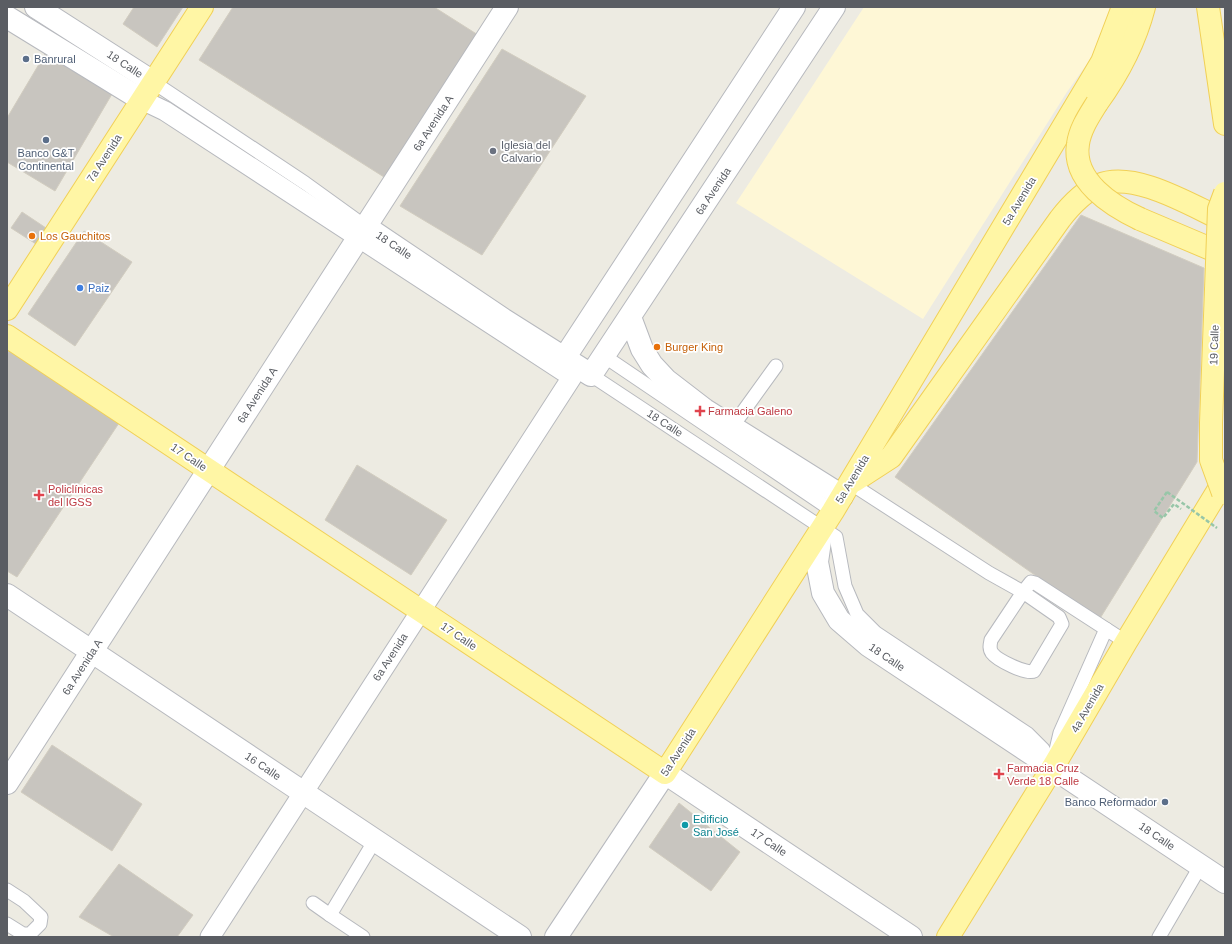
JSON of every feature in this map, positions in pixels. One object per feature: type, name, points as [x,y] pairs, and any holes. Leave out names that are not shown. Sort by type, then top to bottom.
[{"type":"main road","name":"7a Avenida","points":[[7,309],[202,7]]},
{"type":"main road","name":"5a Avenida","points":[[665,773],[837,504],[1102,62],[1123,7]]},
{"type":"main road","points":[[1144,7],[1131,43],[1122,62],[1087,119],[1079,137],[1078,151],[1080,164],[1089,182],[1097,193],[1121,210],[1225,255]]},
{"type":"main road","points":[[1208,7],[1225,124]]},
{"type":"main road","points":[[837,504],[891,457],[1060,219],[1073,204],[1088,192],[1105,183],[1122,181],[1141,184],[1225,220]]},
{"type":"main road","name":"19 Calle","points":[[1225,193],[1219,209],[1211,460],[1225,496]]},
{"type":"main road","name":"17 Calle","points":[[7,336],[665,773]]},
{"type":"main road","name":"4a Avenida","points":[[948,937],[1053,767],[1126,642],[1225,479]]},
{"type":"street","name":"18 Calle","points":[[36,7],[148,91],[165,110],[362,233],[565,356],[582,376]]},
{"type":"street","name":"6a Avenida A","points":[[7,783],[507,7]]},
{"type":"street","points":[[565,356],[794,7]]},
{"type":"street","name":"6a Avenida","points":[[210,937],[420,610],[582,376],[604,356],[834,7]]},
{"type":"street","name":"18 Calle","points":[[7,17],[148,91]]},
{"type":"street","name":"18 Calle","points":[[362,233],[582,376]]},
{"type":"street","points":[[630,317],[642,349],[652,365],[666,380],[705,410],[837,504]]},
{"type":"street","name":"18 Calle","points":[[837,504],[817,562],[823,593],[839,620],[868,645],[1225,882]]},
{"type":"street","name":"16 Calle","points":[[7,595],[520,937]]},
{"type":"street","name":"5a Avenida","points":[[556,937],[665,773]]},
{"type":"street","name":"17 Calle","points":[[665,773],[911,937]]},
{"type":"lane","name":"18 Calle","points":[[604,356],[837,504]]},
{"type":"lane","points":[[732,428],[776,366]]},
{"type":"lane","name":"18 Calle","points":[[582,376],[837,504]]},
{"type":"lane","points":[[837,504],[988,573],[1023,592],[1060,617],[1062,624],[1034,671],[1024,672],[992,654],[990,648],[991,640],[1023,592],[1031,582],[1035,583],[1126,642]]},
{"type":"lane","points":[[1053,767],[1060,733],[1106,629]]},
{"type":"lane","points":[[330,915],[375,840]]},
{"type":"lane","points":[[1159,937],[1200,865]]},
{"type":"lane","points":[[7,890],[41,917],[40,924],[30,934],[23,934],[7,924]]},
{"type":"lane","points":[[313,903],[363,937]]},
{"type":"path","points":[[1174,504],[1163,518],[1154,511],[1167,492],[1218,528]]},
{"type":"shaded area","points":[[864,7],[1112,7],[1110,18],[1089,61],[1067,92],[923,319],[736,203]]},
{"type":"building","points":[[134,7],[183,7],[157,47],[123,24]]},
{"type":"building","points":[[233,7],[434,7],[486,40],[395,184],[199,60]]},
{"type":"building","name":"Iglesia del Calvario","points":[[502,49],[586,96],[482,255],[400,206]]},
{"type":"building","name":"Banco G&T Continental","points":[[45,54],[112,94],[55,191],[7,162],[7,118]]},
{"type":"building","name":"Los Gauchitos","points":[[22,212],[46,228],[36,244],[11,228]]},
{"type":"building","points":[[1081,215],[1204,268],[1197,462],[1099,620],[895,477]]},
{"type":"building","name":"Paiz","points":[[84,231],[132,262],[75,346],[28,314]]},
{"type":"building","name":"Policlínicas del IGSS","points":[[11,348],[121,420],[17,577],[7,571],[7,354]]},
{"type":"building","points":[[357,465],[447,520],[411,575],[325,520]]},
{"type":"building","points":[[52,745],[142,804],[112,851],[21,792]]},
{"type":"building","name":"Edificio San José","points":[[679,803],[740,852],[711,891],[649,847]]},
{"type":"building","points":[[119,864],[193,915],[177,937],[114,937],[79,917]]},
{"type":"place","name":"Banrural","points":[[26,59]]},
{"type":"place","name":"Banco G&T Continental","points":[[46,140]]},
{"type":"place","name":"Iglesia del Calvario","points":[[493,151]]},
{"type":"place","name":"Los Gauchitos","points":[[32,236]]},
{"type":"place","name":"Paiz","points":[[80,288]]},
{"type":"place","name":"Burger King","points":[[657,347]]},
{"type":"place","name":"Farmacia Galeno","points":[[700,411]]},
{"type":"place","name":"Policlínicas del IGSS","points":[[39,495]]},
{"type":"place","name":"Farmacia Cruz Verde 18 Calle","points":[[999,774]]},
{"type":"place","name":"Banco Reformador","points":[[1165,802]]},
{"type":"place","name":"Edificio San José","points":[[685,825]]}]
